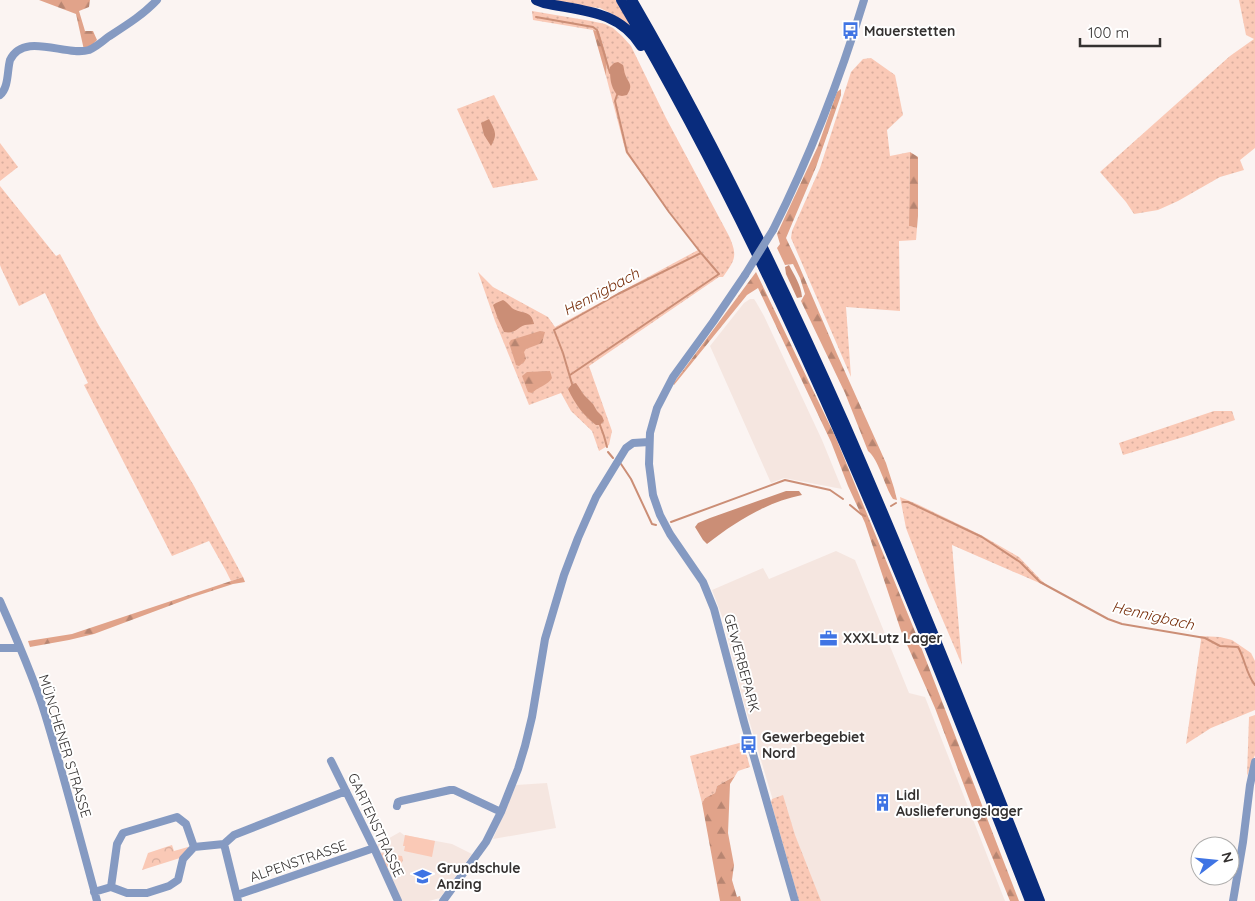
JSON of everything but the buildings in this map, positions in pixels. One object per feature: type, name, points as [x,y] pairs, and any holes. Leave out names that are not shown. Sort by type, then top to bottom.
[{"type":"highway","points":[[536,0],[598,13],[614,20],[636,37],[646,53],[657,62]]},
{"type":"highway","points":[[621,0],[698,139],[748,236],[802,350],[933,655],[1030,901]]},
{"type":"highway","points":[[632,0],[734,188],[812,350],[918,594],[1040,901]]},
{"type":"highway","points":[[636,0],[640,14]]},
{"type":"street","points":[[0,95],[3,93],[6,84],[8,67],[12,56],[24,48],[35,45],[80,51],[91,49],[146,12],[157,0]]},
{"type":"street","name":"GEWERBEPARK","points":[[795,901],[714,609],[703,582],[670,534],[656,504],[650,477],[649,442],[655,416],[667,386],[745,275],[773,230],[815,138],[852,39],[864,0]]},
{"type":"street","points":[[446,900],[486,842],[501,812],[518,769],[532,717],[541,657],[550,619],[564,575],[596,497],[624,450],[633,443],[649,442]]},
{"type":"street","name":"MÜNCHENER STRASSE","points":[[0,601],[44,712],[97,901]]},
{"type":"street","points":[[0,648],[20,648]]},
{"type":"street","name":"GARTENSTRASSE","points":[[331,761],[398,901]]},
{"type":"street","points":[[1233,901],[1255,762]]},
{"type":"street","points":[[397,806],[398,802],[401,801],[450,790],[459,792],[501,812]]},
{"type":"street","points":[[94,892],[111,887],[127,893],[147,892],[169,886],[178,880],[183,858],[194,847],[224,844],[234,835],[346,791]]},
{"type":"street","points":[[111,887],[117,844],[123,833],[177,817],[186,824],[194,847]]},
{"type":"street","points":[[224,844],[237,898]]},
{"type":"street","name":"ALPENSTRASSE","points":[[237,898],[374,848]]},
{"type":"shaded area","points":[[618,62],[623,65],[630,84],[627,95],[622,96],[617,95],[615,92],[610,78],[610,67]]},
{"type":"shaded area","points":[[489,119],[495,132],[491,146],[484,135],[481,123]]},
{"type":"shaded area","points":[[789,265],[799,284],[802,297],[797,298],[786,274],[785,267]]},
{"type":"shaded area","points":[[754,299],[764,316],[822,440],[842,489],[784,478],[771,483],[710,346],[744,303]]},
{"type":"shaded area","points":[[503,300],[512,308],[531,316],[534,324],[522,326],[511,332],[504,332],[493,305]]},
{"type":"shaded area","points":[[576,383],[602,416],[604,421],[600,425],[596,425],[587,417],[574,400],[568,389],[572,384]]},
{"type":"shaded area","points":[[786,491],[799,491],[802,495],[789,498],[752,514],[707,544],[695,527],[698,523],[710,518]]},
{"type":"shaded area","points":[[836,551],[855,560],[909,693],[925,697],[1005,901],[803,901],[743,700],[723,619],[712,590],[763,568],[769,579]]},
{"type":"shaded area","points":[[547,783],[556,828],[493,839],[516,785]]},
{"type":"shaded area","name":"Grundschule Anzing","points":[[400,832],[404,835],[452,844],[472,854],[440,898],[429,901],[401,901],[375,846]]},
{"type":"green space","points":[[39,0],[90,0],[89,7],[79,11],[85,31],[93,31],[97,40],[84,50],[76,14]]},
{"type":"green space","points":[[547,0],[616,0],[634,30],[614,15],[600,8],[567,5]]},
{"type":"green space","points":[[1239,0],[1255,0],[1255,148],[1240,160],[1244,170],[1220,177],[1158,210],[1134,214],[1100,172],[1230,56],[1254,39],[1246,35]]},
{"type":"green space","points":[[532,11],[605,24],[613,28],[631,46],[666,118],[734,248],[733,262],[723,277],[719,277],[589,366],[612,431],[609,445],[599,451],[592,431],[571,411],[561,393],[529,405],[495,321],[478,272],[493,287],[548,317],[555,327],[698,250],[626,153],[606,76],[607,58],[599,31],[533,20]]},
{"type":"green space","points":[[593,30],[599,31],[607,58],[606,76]]},
{"type":"green space","points":[[871,58],[895,75],[903,115],[887,130],[890,156],[910,152],[909,226],[917,228],[916,240],[899,241],[900,311],[846,307],[851,377],[791,238],[792,231],[820,168],[851,72],[863,59]]},
{"type":"green space","points":[[841,89],[841,95],[816,167],[786,238],[886,463],[897,500],[893,499],[875,460],[868,451],[845,393],[801,301],[805,294],[800,278],[793,264],[785,265],[777,248],[780,244],[777,234],[818,146],[837,92]]},
{"type":"green space","points":[[494,95],[538,180],[493,188],[457,109]]},
{"type":"green space","points":[[0,143],[18,167],[0,181]]},
{"type":"green space","points":[[910,152],[918,157],[917,228],[909,226]]},
{"type":"green space","points":[[0,186],[56,256],[60,254],[98,324],[194,486],[243,577],[231,581],[209,541],[172,556],[84,385],[88,383],[45,293],[19,306],[1,268]]},
{"type":"green space","points":[[756,272],[836,438],[916,634],[1019,901],[1010,901],[935,708],[901,631],[865,523],[831,442],[758,288],[747,295],[673,384]]},
{"type":"green space","points":[[540,331],[545,332],[542,343],[526,349],[524,352],[526,359],[519,366],[516,365],[509,343],[511,340]]},
{"type":"green space","points":[[550,371],[552,378],[550,380],[532,393],[528,392],[522,376],[527,372]]},
{"type":"green space","points":[[1214,411],[1232,411],[1235,420],[1123,455],[1119,443]]},
{"type":"green space","points":[[900,497],[981,535],[1019,557],[1051,588],[952,545],[962,665],[906,528]]},
{"type":"green space","points":[[243,577],[245,582],[193,597],[94,634],[30,647],[28,641],[72,634]]},
{"type":"green space","points":[[1200,636],[1232,640],[1251,653],[1255,661],[1255,710],[1211,728],[1186,744],[1201,640]]},
{"type":"green space","points":[[1255,715],[1255,755],[1247,776],[1249,717]]},
{"type":"green space","points":[[743,742],[750,767],[738,771],[735,776],[717,786],[715,793],[705,798],[702,803],[690,756]]},
{"type":"green space","points":[[735,776],[730,784],[728,833],[734,865],[732,880],[737,897],[740,896],[741,901],[720,901],[702,803],[705,798],[715,793],[717,786]]},
{"type":"green space","points":[[783,795],[795,835],[821,901],[799,901],[771,802],[772,799]]},
{"type":"green space","points":[[405,835],[435,841],[432,857],[404,851]]},
{"type":"green space","points":[[172,845],[174,851],[188,847],[188,849],[180,858],[142,870],[148,853]]},
{"type":"green space","points":[[380,853],[402,856],[401,864],[403,868],[387,867]]},
{"type":"waterway","name":"Hennigbach","points":[[536,17],[593,27],[597,30],[610,73]]},
{"type":"waterway","name":"Hennigbach","points":[[572,384],[554,330],[618,294],[701,253],[669,212],[627,152],[615,101],[617,95]]},
{"type":"waterway","name":"Hennigbach","points":[[570,375],[719,274],[701,253]]},
{"type":"waterway","name":"Hennigbach","points":[[600,425],[607,447]]},
{"type":"waterway","name":"Hennigbach","points":[[608,452],[613,458]]},
{"type":"waterway","name":"Hennigbach","points":[[621,464],[631,479],[652,524],[656,525]]},
{"type":"waterway","name":"Hennigbach","points":[[671,522],[785,480],[830,490],[843,499]]},
{"type":"waterway","name":"Hennigbach","points":[[903,502],[908,502],[982,537],[1020,562],[1040,582],[1108,619],[1122,624],[1205,638],[1220,646],[1238,647],[1255,685]]},
{"type":"waterway","name":"Hennigbach","points":[[891,506],[896,503]]},
{"type":"waterway","name":"Hennigbach","points":[[850,505],[865,516]]},
{"type":"place","name":"Mauerstetten","points":[[850,31]]},
{"type":"place","name":"XXXLutz Lager","points":[[829,638]]},
{"type":"place","name":"Gewerbegebiet Nord","points":[[748,745]]},
{"type":"place","name":"Lidl Auslieferungslager","points":[[882,803]]},
{"type":"place","name":"Grundschule Anzing","points":[[423,876]]}]
